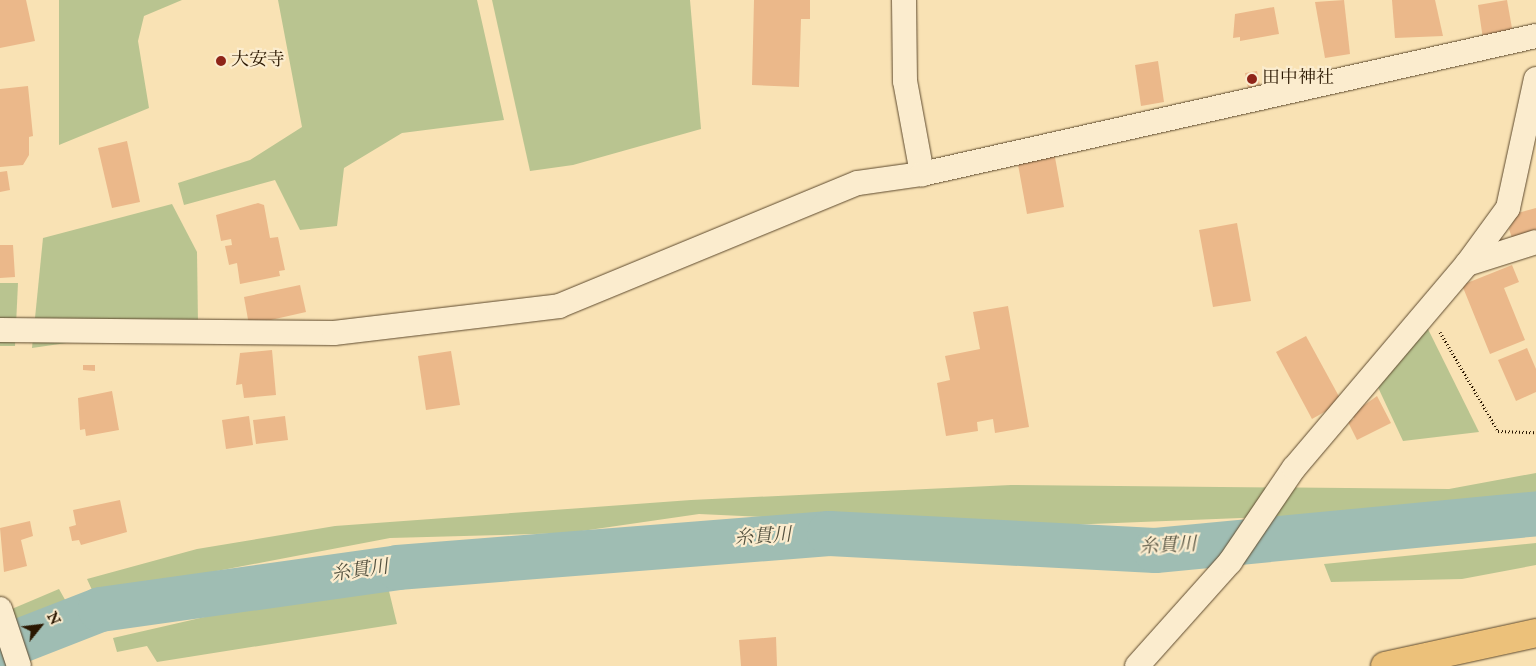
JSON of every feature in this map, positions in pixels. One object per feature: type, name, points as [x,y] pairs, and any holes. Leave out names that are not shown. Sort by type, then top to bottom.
[{"type":"highway","points":[[1385,666],[1536,633]]},
{"type":"street","points":[[904,0],[906,81],[922,174]]},
{"type":"street","points":[[0,330],[334,333],[559,306],[858,183],[922,174],[1536,36]]},
{"type":"street","points":[[1137,666],[1230,562],[1285,482],[1426,308],[1467,264],[1508,208],[1536,79]]},
{"type":"street","points":[[1467,264],[1536,242]]},
{"type":"street","points":[[0,609],[19,666]]},
{"type":"path","points":[[1426,308],[1498,431],[1536,432]]},
{"type":"green space","points":[[59,0],[182,0],[144,16],[138,41],[149,108],[59,145]]},
{"type":"green space","points":[[278,0],[477,0],[504,120],[402,133],[344,168],[337,226],[300,230],[275,180],[184,205],[178,183],[250,160],[302,127]]},
{"type":"green space","points":[[492,0],[690,0],[701,129],[573,165],[530,171]]},
{"type":"green space","points":[[172,204],[197,252],[198,324],[32,348],[43,238]]},
{"type":"green space","points":[[0,283],[18,283],[15,346],[0,346]]},
{"type":"green space","points":[[1425,323],[1479,432],[1403,441],[1376,383]]},
{"type":"green space","points":[[1536,473],[1536,492],[1419,511],[992,528],[699,514],[568,533],[390,538],[175,579],[97,601],[87,579],[197,549],[335,526],[691,500],[1011,485],[1449,489]]},
{"type":"green space","points":[[1536,543],[1536,565],[1462,579],[1331,582],[1324,564]]},
{"type":"green space","points":[[387,583],[397,624],[157,662],[147,646],[117,652],[113,638],[310,593]]},
{"type":"green space","points":[[59,589],[68,605],[0,632],[0,614]]},
{"type":"building","points":[[0,0],[26,0],[35,41],[0,48]]},
{"type":"building","points":[[754,0],[810,0],[810,19],[801,19],[799,87],[752,85]]},
{"type":"building","points":[[1344,0],[1350,54],[1325,58],[1315,2]]},
{"type":"building","points":[[1392,0],[1435,0],[1443,36],[1395,38]]},
{"type":"building","points":[[1507,0],[1513,34],[1483,39],[1478,5]]},
{"type":"building","points":[[1274,7],[1279,34],[1240,41],[1240,37],[1233,38],[1235,14]]},
{"type":"building","points":[[1158,61],[1164,102],[1141,106],[1135,65]]},
{"type":"building","name":"田中神社","points":[[1257,71],[1260,85],[1248,88],[1245,73]]},
{"type":"building","points":[[28,86],[33,136],[29,137],[29,155],[23,165],[0,167],[0,89]]},
{"type":"building","points":[[127,141],[140,202],[112,208],[98,148]]},
{"type":"building","points":[[1054,152],[1064,207],[1027,214],[1017,159]]},
{"type":"building","points":[[7,171],[10,190],[0,192],[0,172]]},
{"type":"building","points":[[258,203],[264,205],[270,238],[278,237],[285,270],[279,271],[280,276],[240,284],[237,263],[229,265],[225,246],[232,245],[231,239],[221,241],[216,215]]},
{"type":"building","points":[[1536,208],[1536,231],[1512,238],[1509,229],[1518,213]]},
{"type":"building","points":[[1237,223],[1251,301],[1213,307],[1199,230]]},
{"type":"building","points":[[0,245],[13,245],[15,277],[0,278]]},
{"type":"building","points":[[1512,265],[1519,282],[1504,288],[1525,340],[1490,354],[1462,285]]},
{"type":"building","points":[[300,285],[306,312],[249,325],[244,297]]},
{"type":"building","points":[[1008,306],[1029,427],[995,433],[993,419],[977,422],[978,431],[946,436],[937,383],[950,380],[945,356],[980,349],[973,312]]},
{"type":"building","points":[[1306,336],[1342,402],[1312,419],[1276,352]]},
{"type":"building","points":[[1527,348],[1536,369],[1536,392],[1516,401],[1498,360]]},
{"type":"building","points":[[272,350],[276,395],[244,398],[242,384],[236,385],[240,353]]},
{"type":"building","points":[[451,351],[460,405],[426,410],[418,356]]},
{"type":"building","points":[[83,365],[95,365],[95,371],[83,370]]},
{"type":"building","points":[[112,391],[119,430],[86,436],[85,429],[80,430],[78,398]]},
{"type":"building","points":[[1377,396],[1391,423],[1357,440],[1348,422],[1354,419],[1352,414]]},
{"type":"building","points":[[249,416],[253,445],[226,449],[222,420]]},
{"type":"building","points":[[285,416],[288,440],[256,444],[253,420]]},
{"type":"building","points":[[120,500],[127,532],[81,545],[79,540],[72,541],[69,527],[76,525],[73,510]]},
{"type":"building","points":[[30,521],[33,536],[21,540],[27,566],[4,572],[0,528]]},
{"type":"building","points":[[776,637],[777,666],[741,666],[739,640]]},
{"type":"waterway","name":"糸貫川","points":[[0,648],[100,609],[397,567],[829,533],[1155,550],[1536,513]]},
{"type":"place","name":"大安寺","points":[[221,61]]},
{"type":"place","name":"田中神社","points":[[1252,79]]}]
